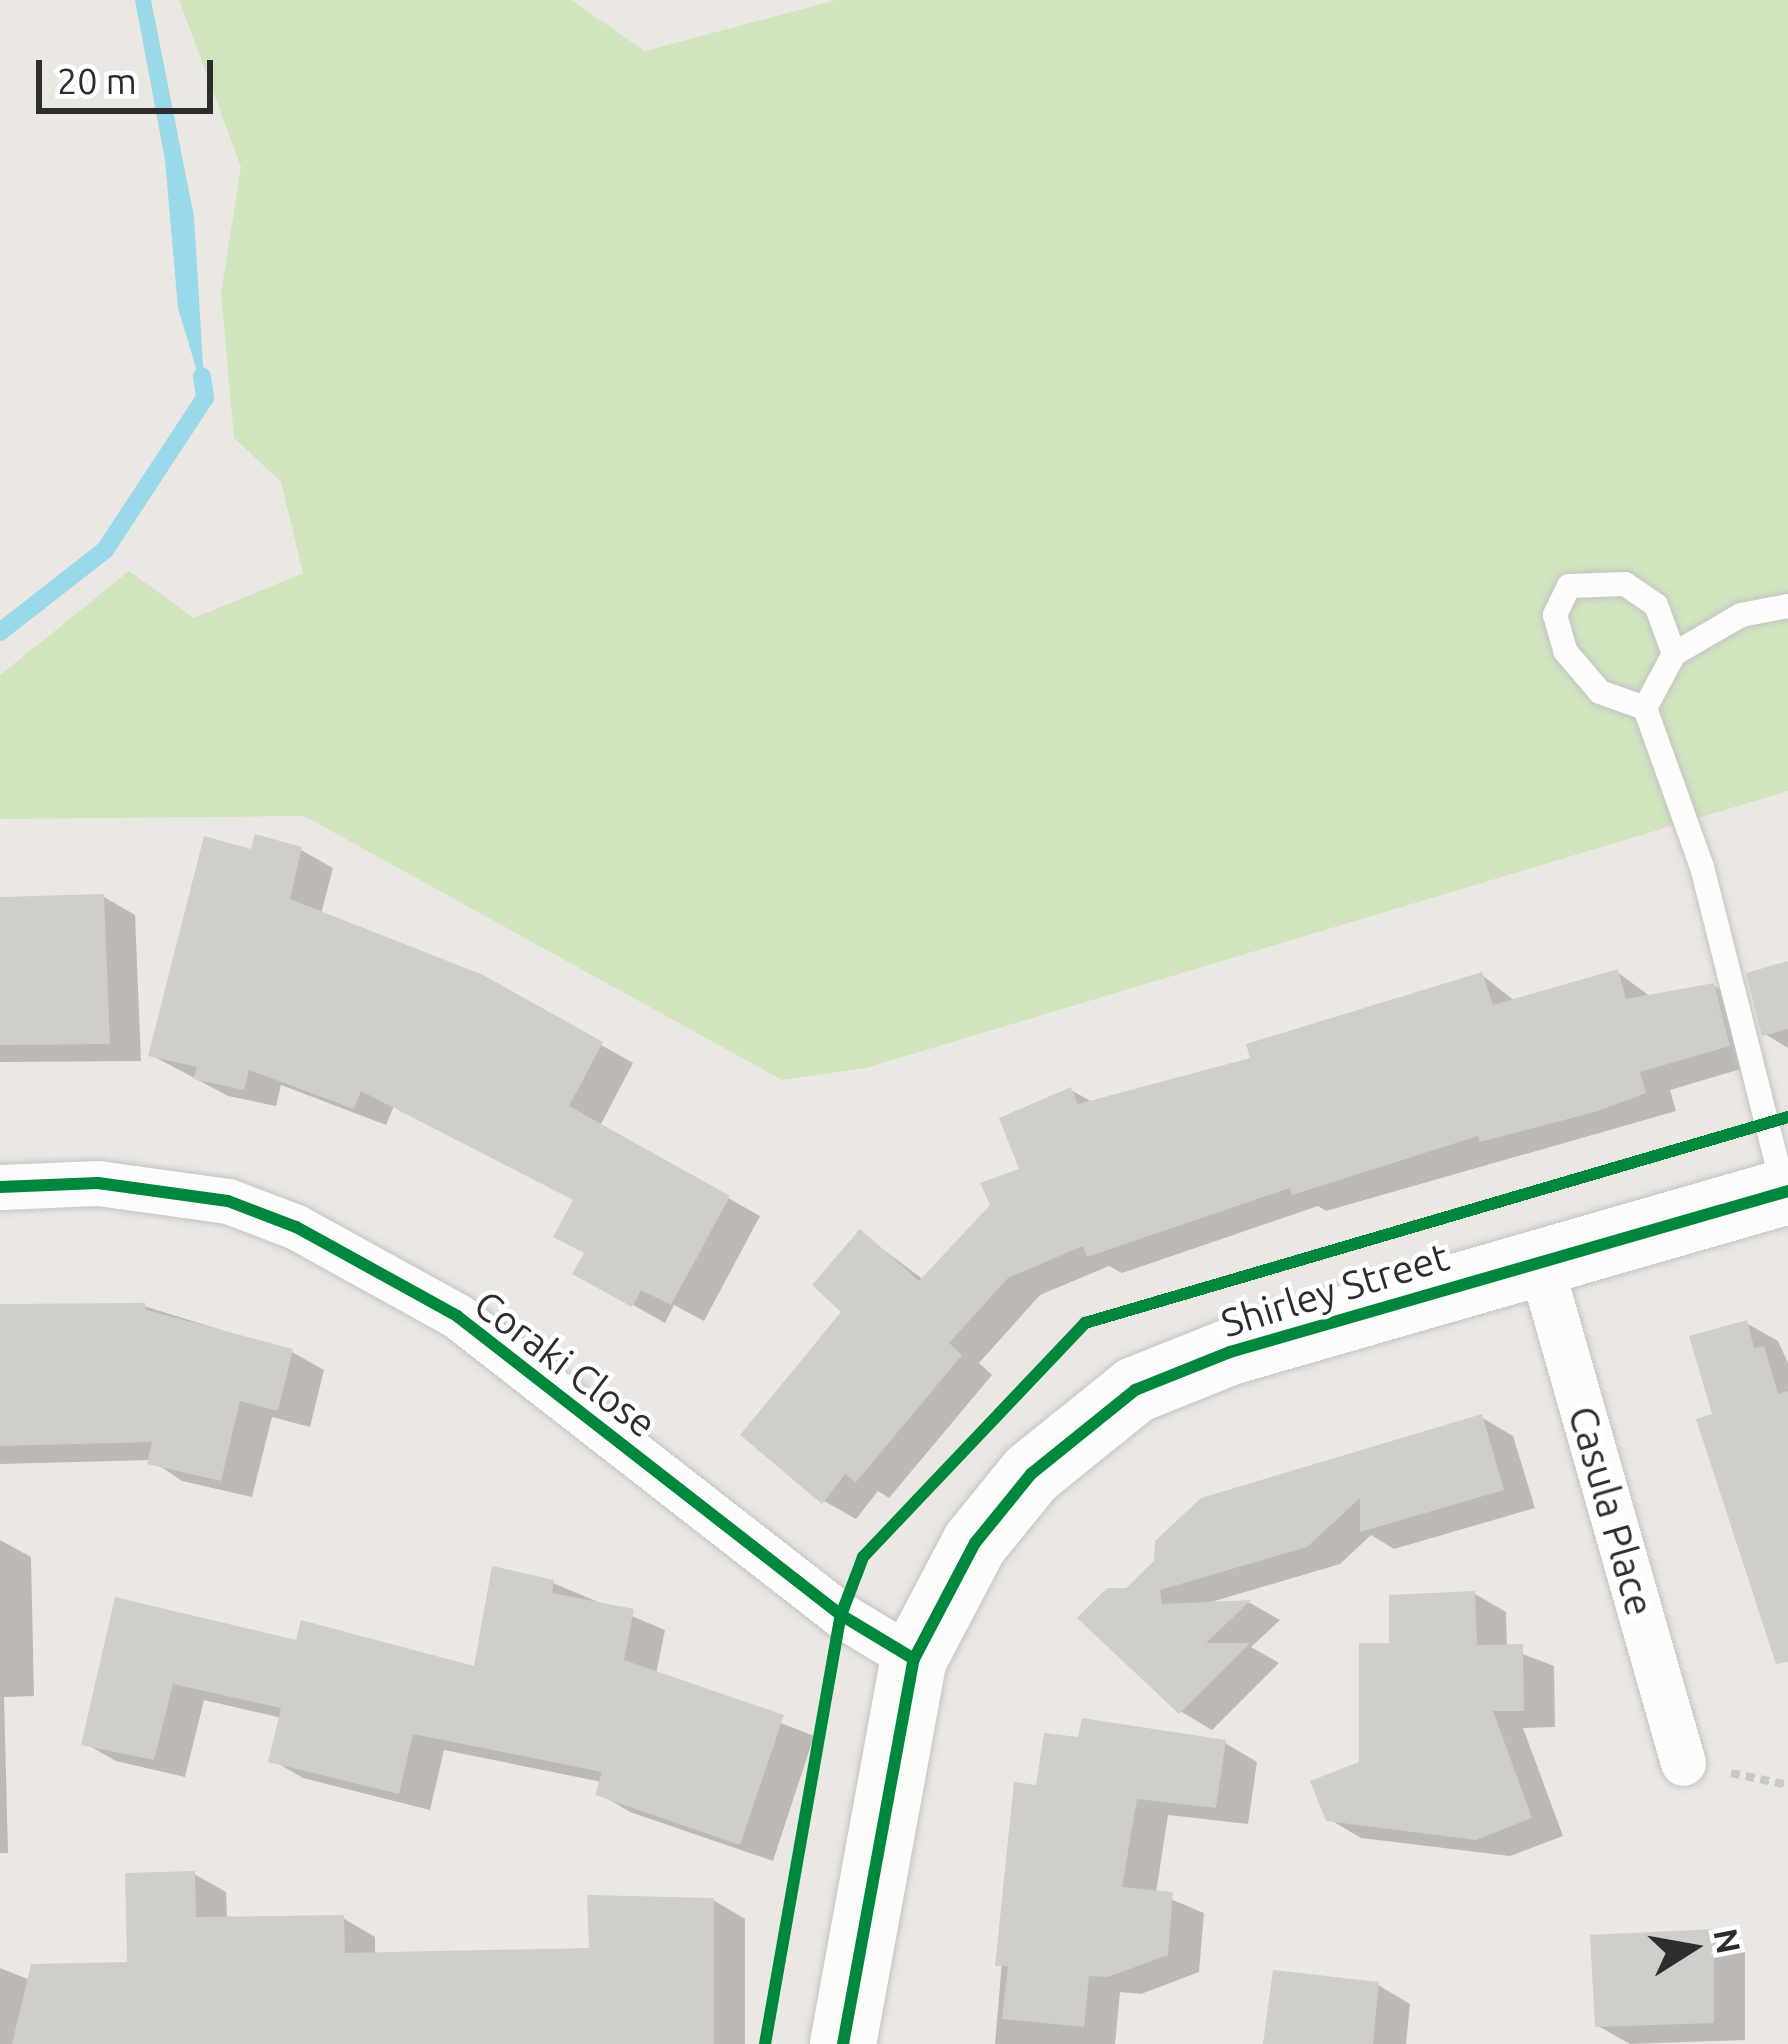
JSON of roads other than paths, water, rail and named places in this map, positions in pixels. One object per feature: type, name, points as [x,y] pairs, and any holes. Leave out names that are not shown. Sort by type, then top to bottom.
[{"type":"street","name":"Coraki Close","points":[[0,1187],[98,1183],[228,1201],[296,1227],[457,1316],[841,1615],[914,1659]]},
{"type":"street","name":"Shirley Street","points":[[843,2044],[914,1659],[975,1543],[1031,1474],[1135,1390],[1230,1352],[1539,1259],[1786,1192]]},
{"type":"street","name":"Casula Place","points":[[1539,1259],[1682,1762]]},
{"type":"lane","points":[[1645,708],[1600,692],[1565,651],[1555,615],[1569,586],[1625,584],[1656,605],[1674,654]]},
{"type":"lane","points":[[1786,1192],[1702,867],[1645,708],[1674,654],[1741,615],[1788,605]]},
{"type":"water","points":[[135,0],[151,0],[194,216],[205,398],[178,308],[165,160]]},
{"type":"waterway","points":[[0,632],[105,550],[205,398],[202,376]]}]
